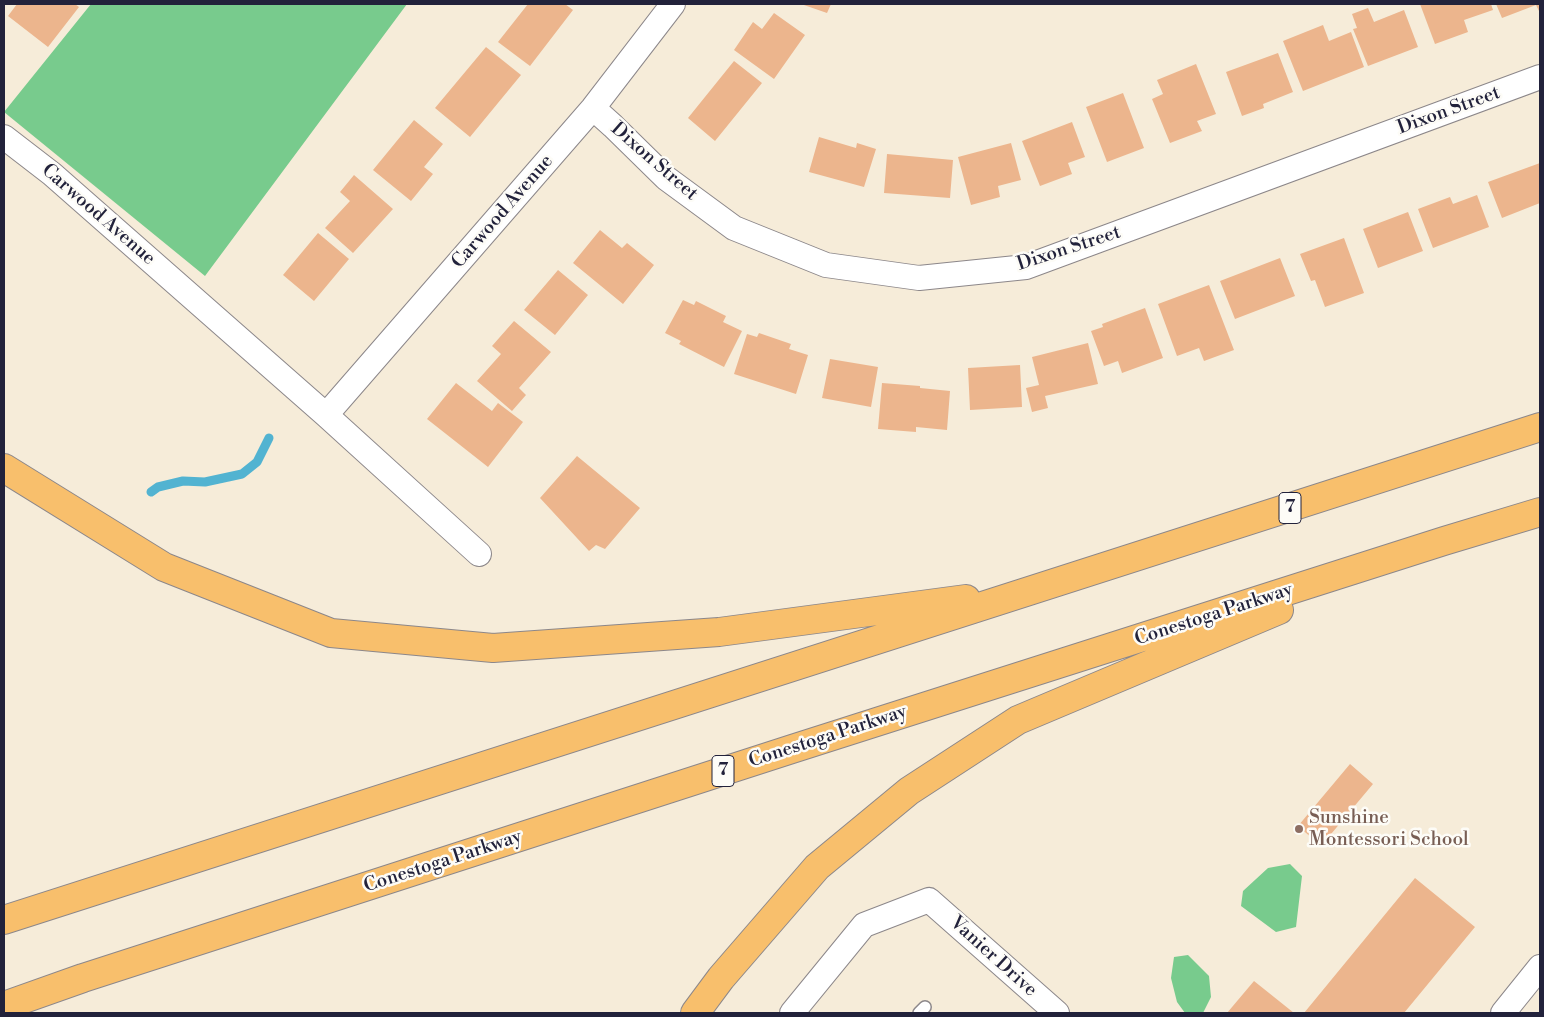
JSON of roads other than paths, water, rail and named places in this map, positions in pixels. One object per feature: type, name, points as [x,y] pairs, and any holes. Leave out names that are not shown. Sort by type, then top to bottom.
[{"type":"highway","name":"7","points":[[4,920],[1540,427]]},
{"type":"highway","points":[[4,468],[164,567],[331,633],[493,648],[719,632],[1039,589]]},
{"type":"highway","name":"Conestoga Parkway","points":[[4,1006],[83,978],[754,761],[1540,512]]},
{"type":"highway","points":[[695,1013],[721,978],[817,867],[909,791],[1018,720],[1444,541]]},
{"type":"street","name":"Carwood Avenue","points":[[326,415],[592,108],[673,4]]},
{"type":"street","name":"Dixon Street","points":[[592,108],[666,178],[734,228],[826,265],[919,278],[1026,267],[1540,77]]},
{"type":"street","name":"Carwood Avenue","points":[[4,136],[52,174],[326,415],[479,554]]},
{"type":"street","name":"Vanier Drive","points":[[792,1013],[864,925],[929,900],[1057,1013]]},
{"type":"street","points":[[1503,1013],[1540,967]]},
{"type":"waterway","points":[[151,492],[158,487],[183,481],[205,482],[242,474],[257,462],[269,438]]},
{"type":"place","name":"Sunshine Montessori School","points":[[1299,829]]}]
